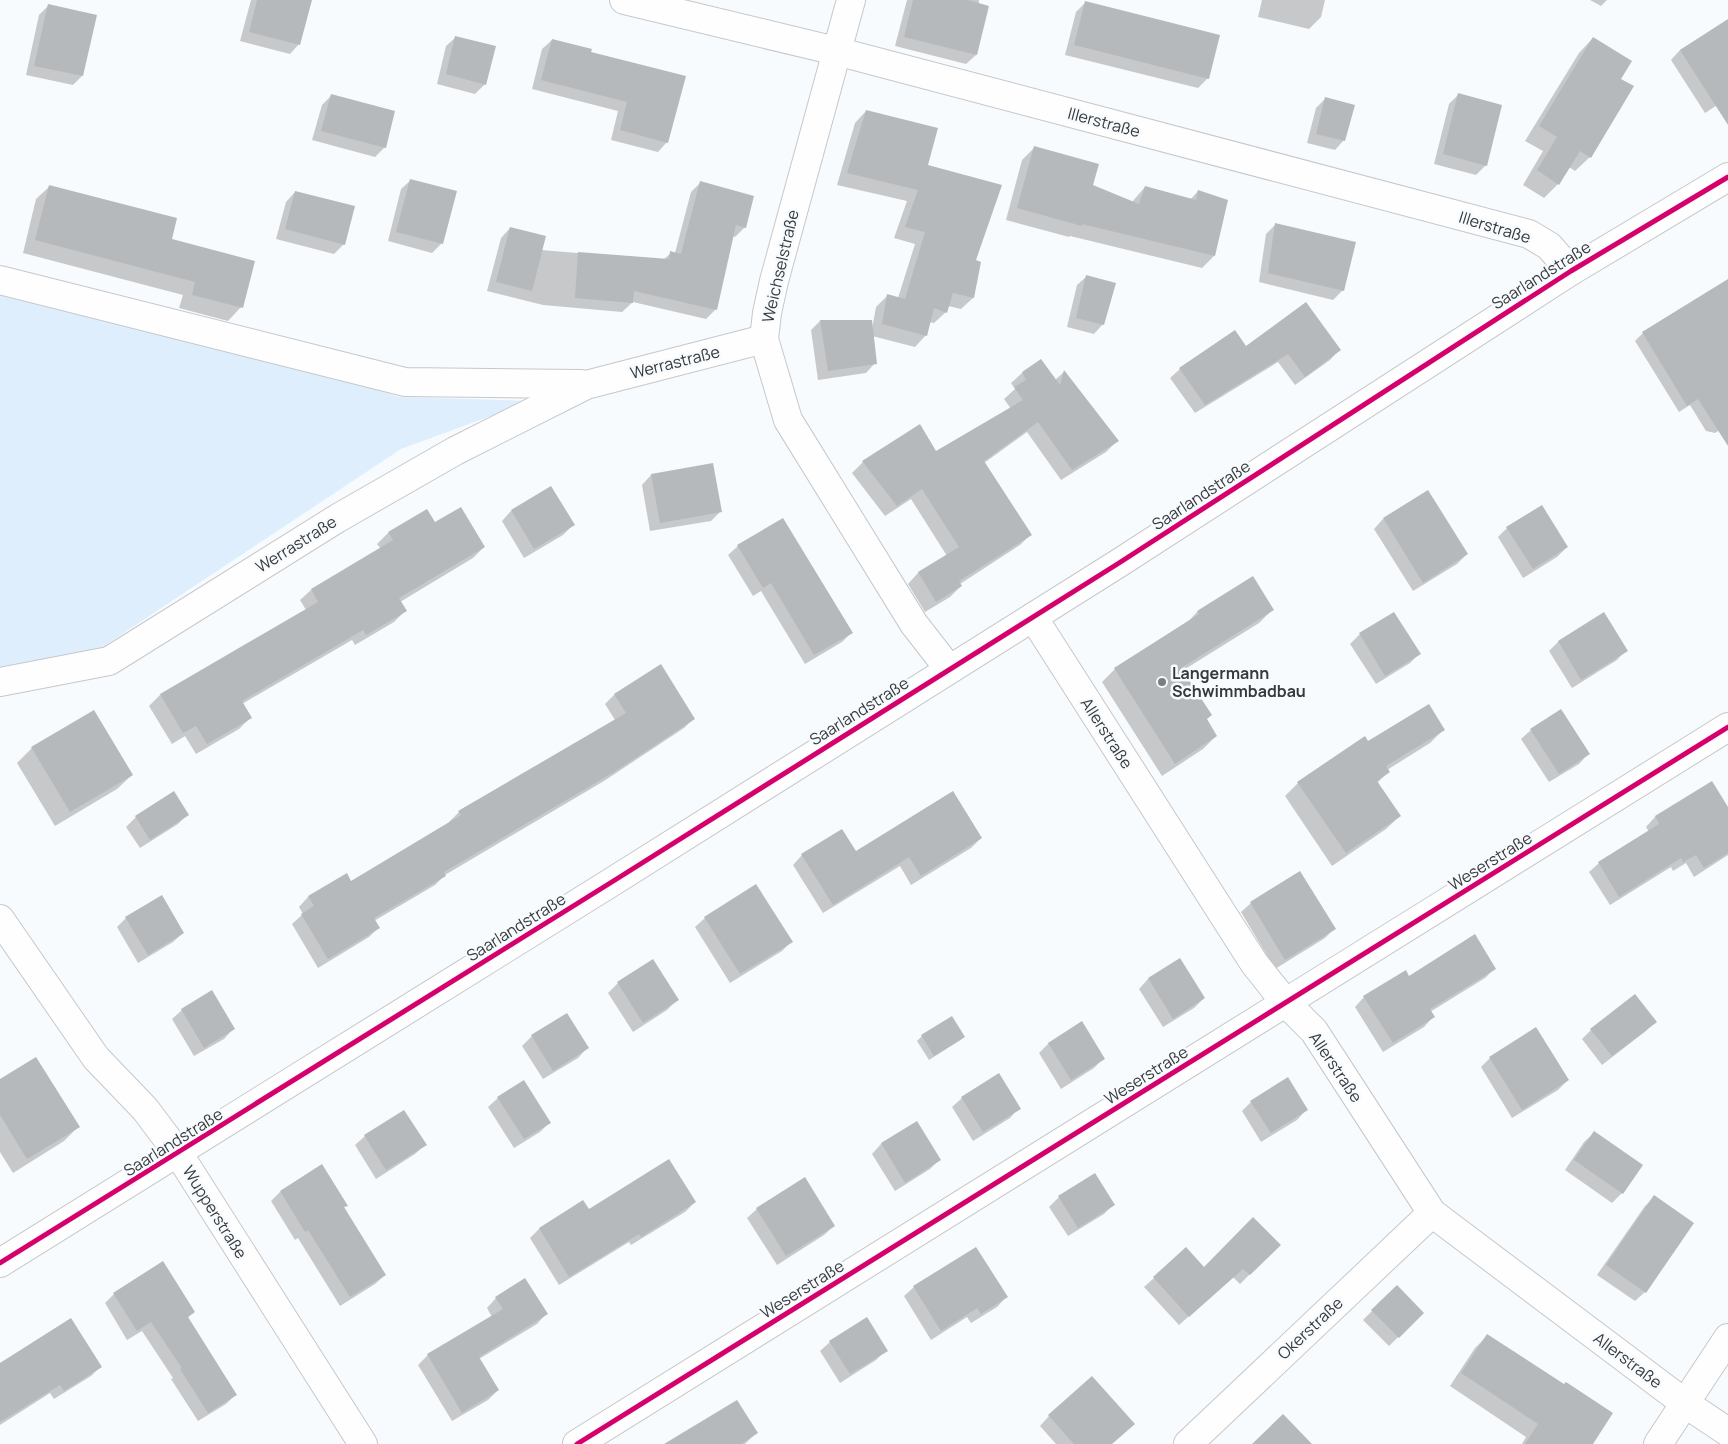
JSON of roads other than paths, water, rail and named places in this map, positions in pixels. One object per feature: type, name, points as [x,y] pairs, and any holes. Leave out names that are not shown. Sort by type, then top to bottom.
[{"type":"street","name":"Illerstraße","points":[[624,0],[836,51],[1529,234],[1549,246],[1571,270]]},
{"type":"street","name":"Weichselstraße","points":[[851,0],[774,281],[764,339],[788,420],[914,624],[949,669]]},
{"type":"street","name":"Saarlandstraße","points":[[0,1263],[1033,617],[1571,270],[1728,177]]},
{"type":"street","name":"Werrastraße","points":[[0,280],[405,382],[586,384]]},
{"type":"street","name":"Werrastraße","points":[[0,682],[109,660],[338,518],[455,451],[586,384],[764,339]]},
{"type":"street","name":"Allerstraße","points":[[1033,617],[1254,963],[1285,1002],[1314,1031],[1432,1213],[1686,1404],[1728,1432]]},
{"type":"street","name":"Weserstraße","points":[[577,1444],[1728,727]]},
{"type":"street","name":"Wupperstraße","points":[[0,919],[96,1058],[145,1109],[178,1153],[363,1444]]},
{"type":"street","name":"Okerstraße","points":[[1188,1444],[1432,1213]]},
{"type":"street","points":[[1658,1444],[1728,1338]]},
{"type":"place","name":"Langermann Schwimmbadbau","points":[[1162,682]]}]
